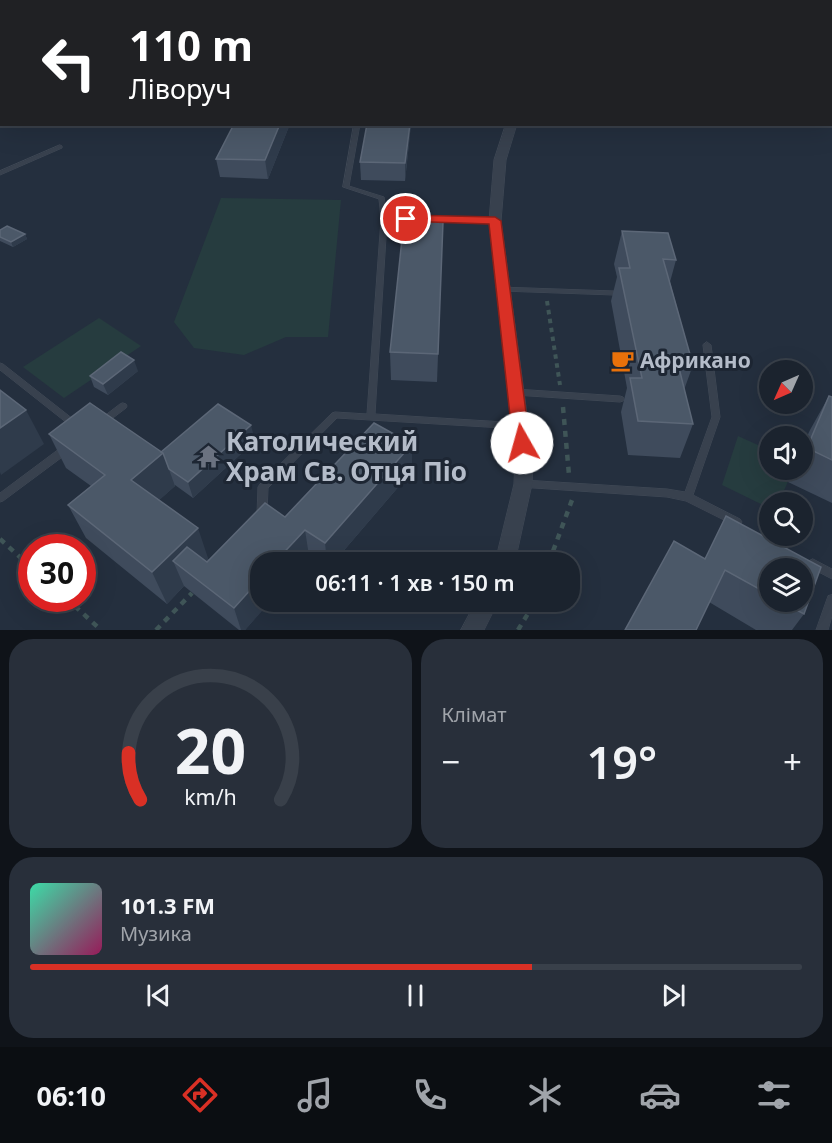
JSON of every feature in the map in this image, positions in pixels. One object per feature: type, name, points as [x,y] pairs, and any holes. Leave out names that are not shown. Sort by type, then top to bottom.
[{"type":"street","points":[[507,552],[523,484],[524,459],[495,221],[500,160],[511,126]]},
{"type":"street","points":[[472,630],[482,612]]},
{"type":"lane","points":[[357,126],[346,187],[382,198],[384,219],[371,417]]},
{"type":"lane","points":[[0,173],[60,147]]},
{"type":"lane","points":[[384,219],[495,221]]},
{"type":"lane","points":[[502,289],[614,294]]},
{"type":"lane","points":[[688,497],[716,417],[706,345]]},
{"type":"lane","points":[[0,366],[86,434]]},
{"type":"lane","points":[[515,392],[620,399]]},
{"type":"lane","points":[[95,427],[123,406]]},
{"type":"lane","points":[[262,519],[262,487],[335,415],[520,426]]},
{"type":"lane","points":[[0,498],[76,441]]},
{"type":"lane","points":[[523,484],[667,493],[688,497],[744,526]]},
{"type":"lane","points":[[813,564],[832,574]]},
{"type":"lane","points":[[822,630],[832,600]]},
{"type":"path","points":[[545,291],[562,395],[573,499],[553,552]]},
{"type":"path","points":[[0,539],[18,555]]},
{"type":"path","points":[[156,630],[192,593]]},
{"type":"path","points":[[81,612],[101,630]]},
{"type":"path","points":[[518,630],[529,612]]},
{"type":"green space","points":[[221,198],[341,200],[328,337],[286,337],[244,355],[194,348],[174,322]]},
{"type":"green space","points":[[99,318],[141,346],[64,398],[23,367]]},
{"type":"green space","points":[[738,436],[759,445],[759,480],[789,480],[783,492],[759,492],[759,503],[722,485]]},
{"type":"building","points":[[233,126],[279,126],[265,160],[216,159]]},
{"type":"building","points":[[367,126],[410,126],[405,163],[360,162]]},
{"type":"building","points":[[404,220],[443,222],[438,354],[390,352]]},
{"type":"building","points":[[7,226],[25,234],[11,242],[0,237],[0,230]]},
{"type":"building","points":[[622,231],[668,233],[676,260],[663,259],[693,365],[678,364],[693,424],[638,421],[630,378],[642,378],[619,268],[630,268]]},
{"type":"building","points":[[121,352],[134,360],[103,384],[90,376]]},
{"type":"building","points":[[0,390],[26,410],[0,428]]},
{"type":"building","points":[[829,396],[832,397],[832,460],[813,451],[813,434]]},
{"type":"building","points":[[90,403],[163,453],[131,480],[198,528],[152,572],[68,505],[105,475],[49,434]]},
{"type":"building","points":[[218,404],[251,425],[188,482],[169,469],[161,452]]},
{"type":"building","points":[[374,423],[412,444],[325,543],[305,530],[284,552],[250,552],[250,590],[234,608],[173,561],[187,547],[207,562],[265,503],[285,517]]},
{"type":"building","points":[[726,516],[759,534],[759,546],[782,546],[804,558],[759,558],[759,589],[725,570],[696,630],[625,630],[674,541],[705,559]]},
{"type":"building","points":[[813,563],[821,567],[813,589]]},
{"type":"place","name":"Африкано","points":[[622,361]]},
{"type":"place","name":"Католический Храм Св. Отця Піо","points":[[208,457]]},
{"type":"route","points":[[406,219],[495,221],[522,443]]}]
